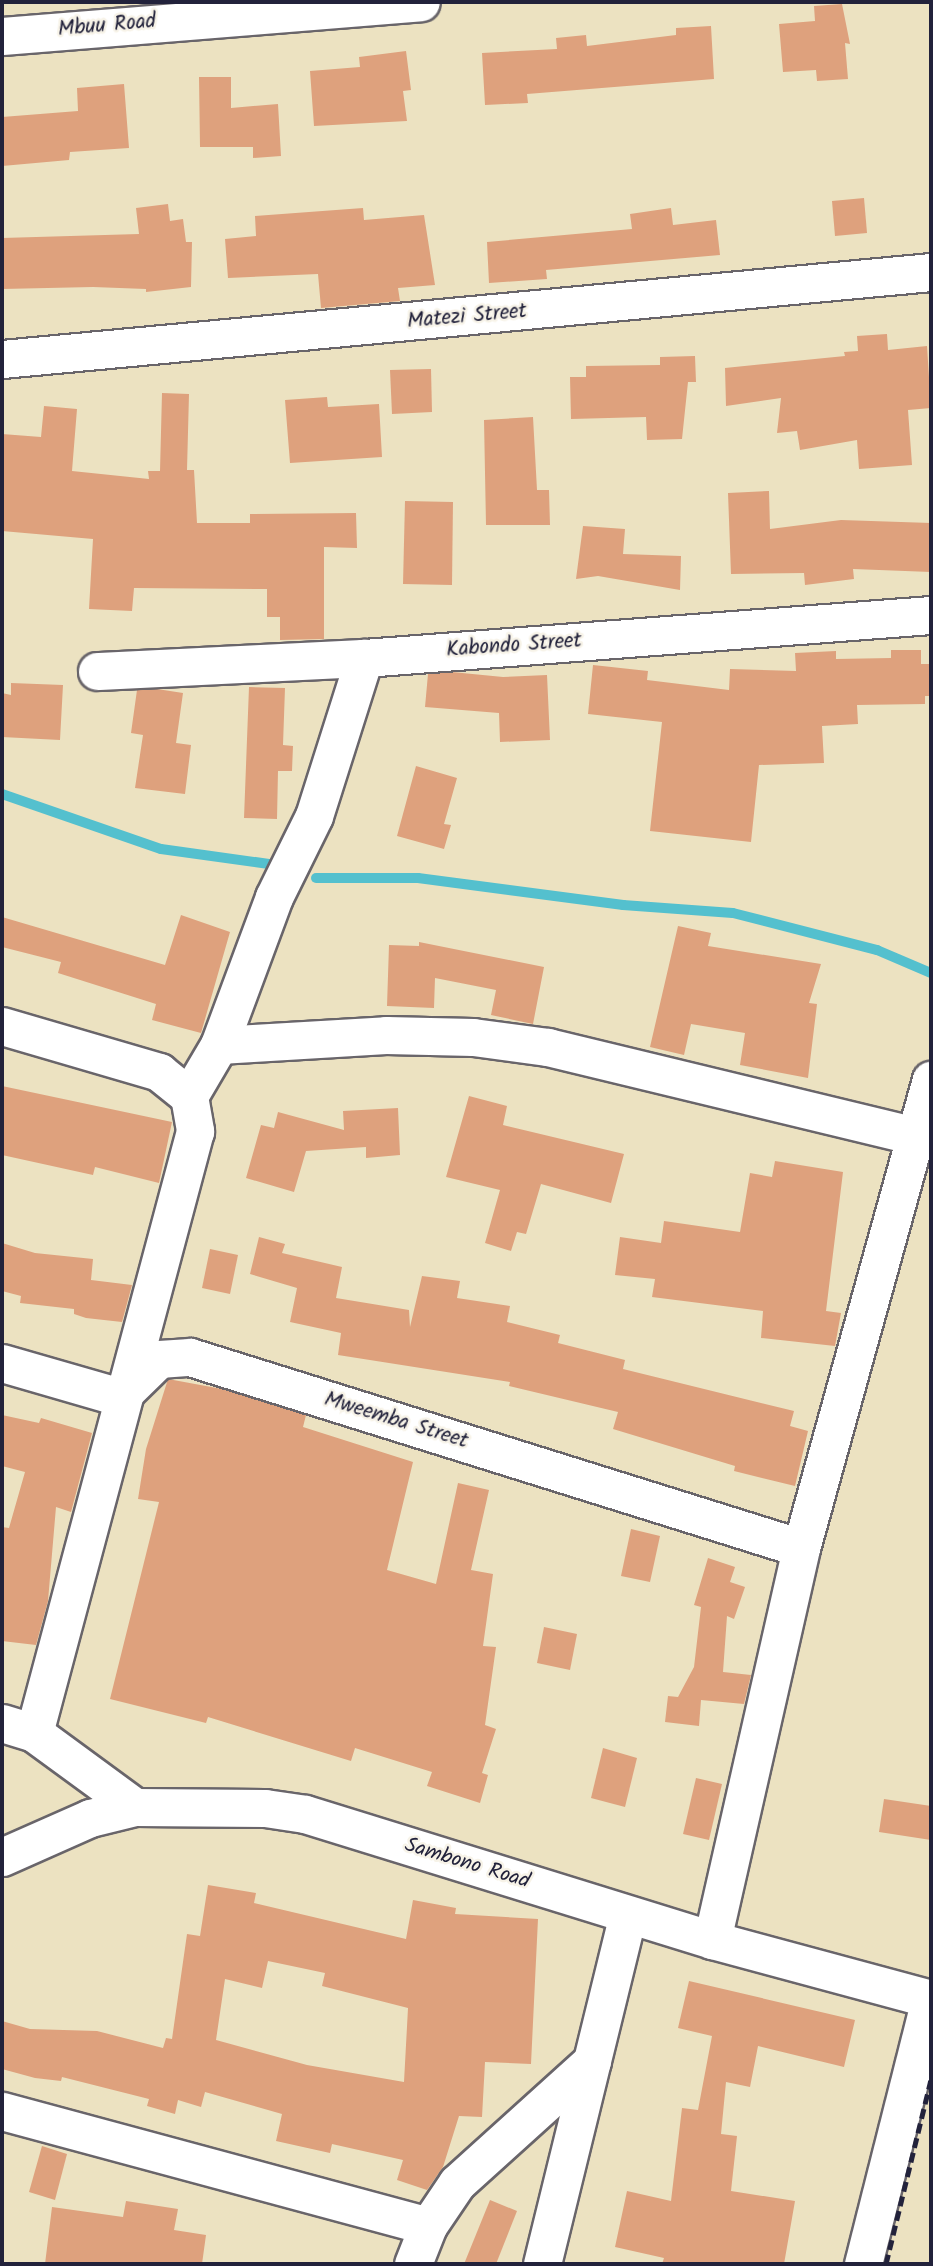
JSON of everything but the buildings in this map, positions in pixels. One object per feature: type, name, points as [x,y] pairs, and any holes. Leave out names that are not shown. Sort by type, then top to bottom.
[{"type":"street","name":"Mbuu Road","points":[[2,36],[246,8],[421,2]]},
{"type":"street","name":"Matezi Street","points":[[2,359],[931,272]]},
{"type":"street","name":"Kabondo Street","points":[[97,671],[364,657],[931,615]]},
{"type":"street","points":[[135,1807],[18,1728],[120,1397],[195,1131],[189,1096],[219,1045],[274,897],[314,816],[364,657]]},
{"type":"street","points":[[2,1026],[159,1072],[189,1096]]},
{"type":"street","points":[[219,1045],[386,1035],[473,1037],[548,1047],[916,1136]]},
{"type":"street","points":[[712,1940],[801,1548],[931,1080]]},
{"type":"street","name":"Mweemba Street","points":[[120,1397],[159,1359],[190,1357],[801,1548]]},
{"type":"street","points":[[2,1363],[120,1397]]},
{"type":"street","name":"Sambono Road","points":[[2,1857],[90,1818],[135,1807],[229,1805],[305,1814],[712,1940],[930,1999]]},
{"type":"street","points":[[542,2264],[628,1914]]},
{"type":"street","points":[[863,2264],[930,1999]]},
{"type":"street","points":[[412,2264],[428,2227],[457,2183],[485,2153],[592,2061]]},
{"type":"street","points":[[2,2110],[428,2227]]},
{"type":"waterway","points":[[2,794],[161,849],[269,864]]},
{"type":"waterway","points":[[316,878],[418,878],[623,905],[733,913],[877,950],[931,973]]},
{"type":"railway","points":[[886,2264],[931,2080]]}]
